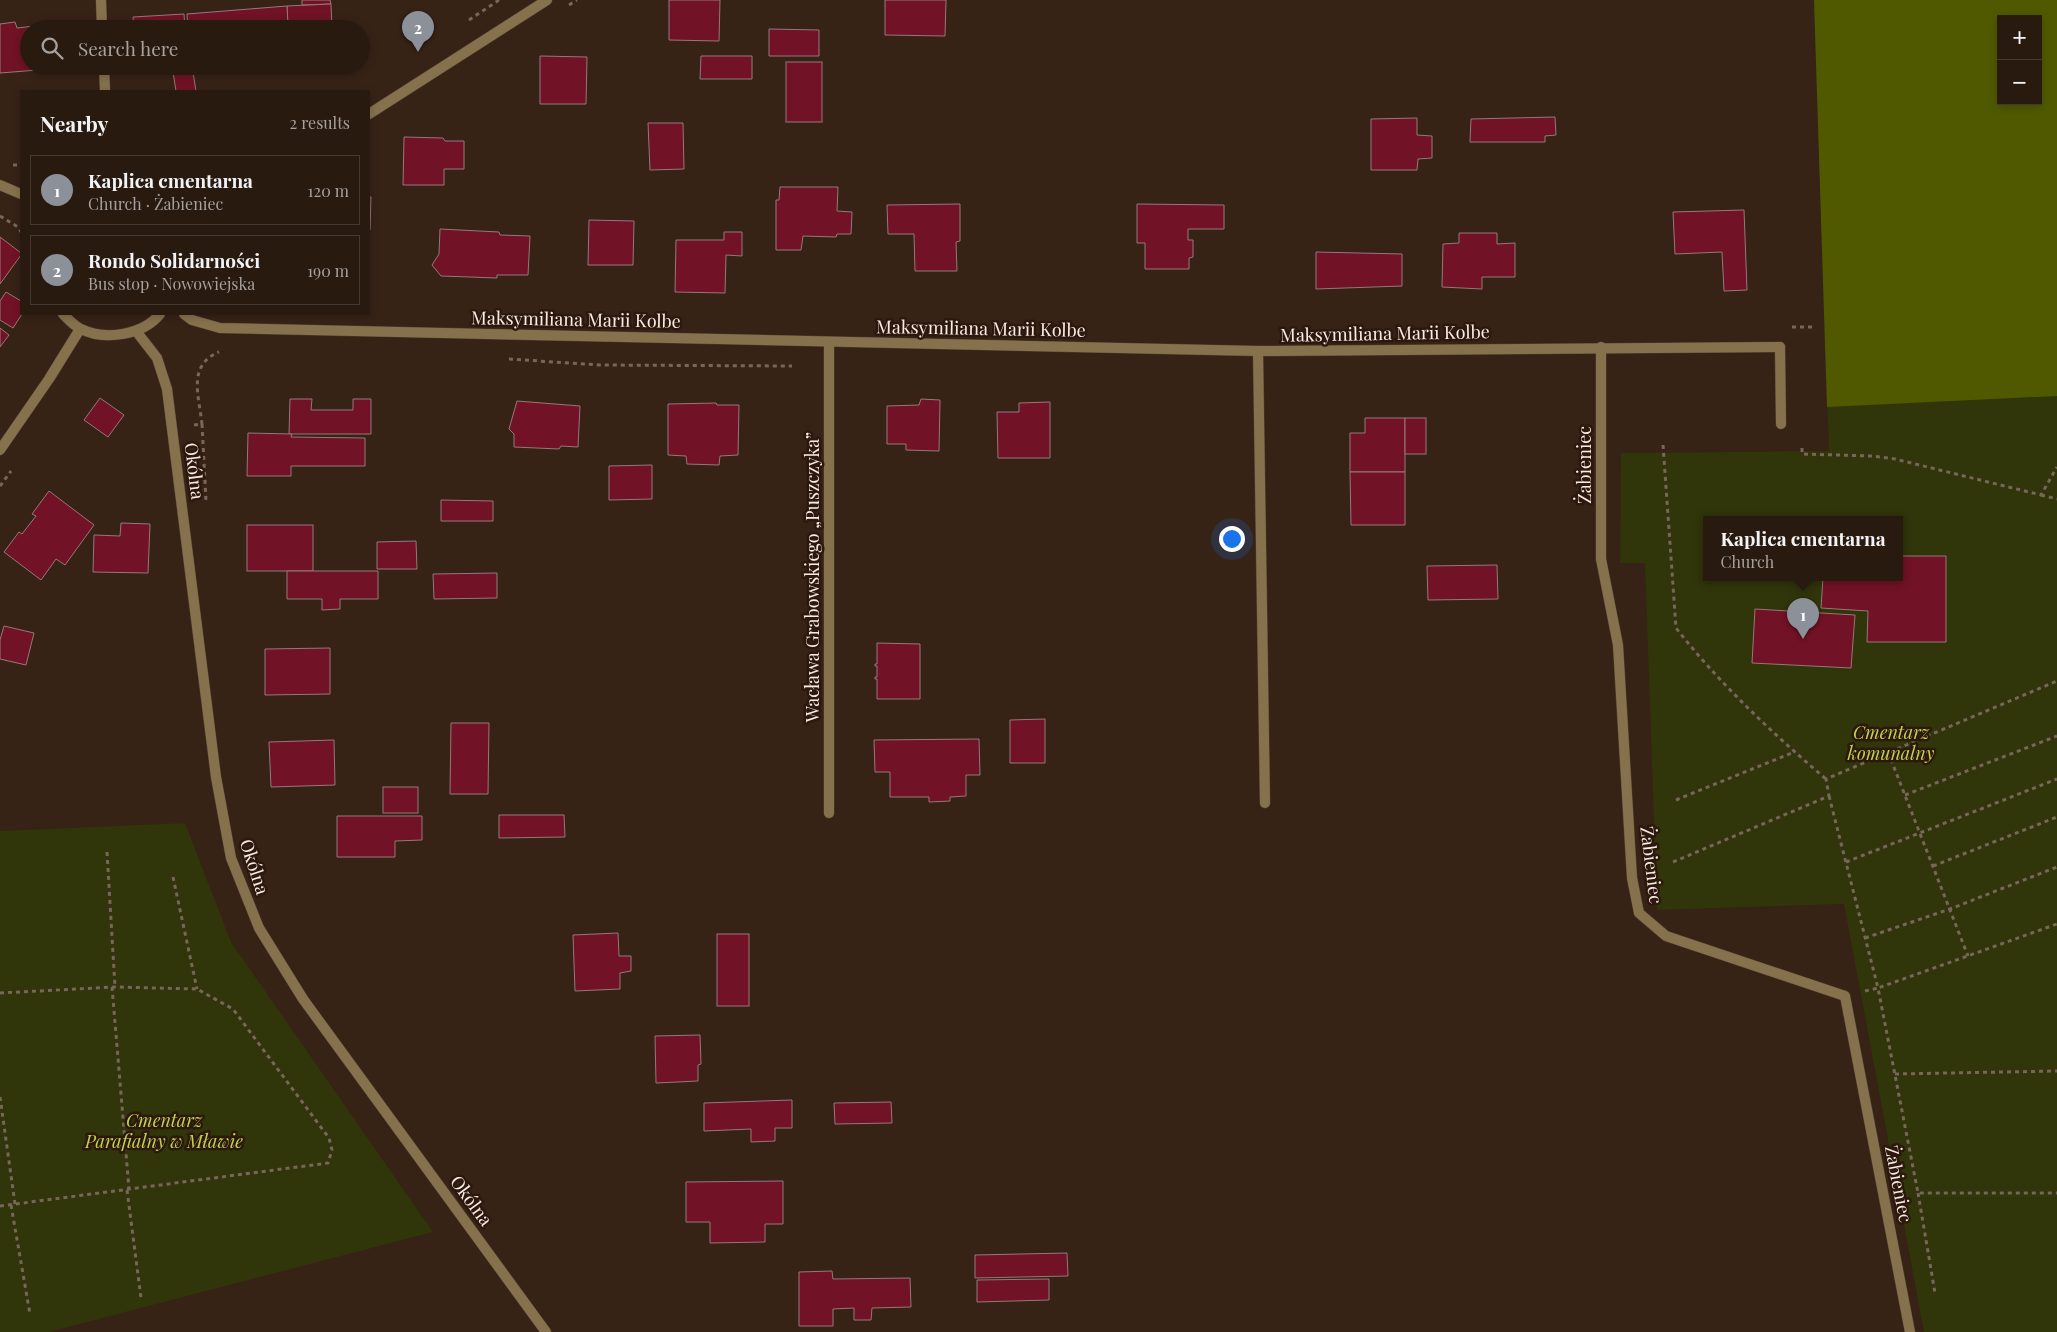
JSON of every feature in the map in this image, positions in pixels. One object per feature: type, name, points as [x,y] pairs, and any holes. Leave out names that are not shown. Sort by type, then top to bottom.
[{"type":"street","points":[[101,0],[102,20]]},
{"type":"street","points":[[370,113],[547,0]]},
{"type":"street","points":[[104,75],[105,90]]},
{"type":"street","points":[[0,185],[20,194]]},
{"type":"street","points":[[64,315],[80,329],[102,335],[136,332],[159,315]]},
{"type":"street","name":"Maksymiliana Marii Kolbe","points":[[185,315],[192,320],[220,328],[1258,351],[1780,347],[1781,424]]},
{"type":"street","points":[[0,450],[49,379],[80,329]]},
{"type":"street","name":"Okólna","points":[[136,332],[157,358],[167,389],[216,777],[231,858],[259,928],[303,1000],[546,1332]]},
{"type":"street","name":"Wacława Grabowskiego „Puszczyka”","points":[[828,813],[829,342]]},
{"type":"street","name":"Żabieniec","points":[[1601,348],[1601,559],[1618,645],[1632,878],[1639,913],[1666,936],[1845,996],[1910,1332]]},
{"type":"street","points":[[1258,351],[1265,803]]},
{"type":"path","points":[[0,216],[18,227],[20,230]]},
{"type":"path","points":[[202,424],[206,504]]},
{"type":"path","points":[[1663,445],[1676,628],[1692,649],[1794,752],[1826,779],[1878,988],[1918,1193],[1934,1293]]},
{"type":"path","points":[[1802,448],[1802,454],[1872,456],[1895,459],[2057,499]]},
{"type":"path","points":[[2041,495],[2057,468]]},
{"type":"path","points":[[1826,779],[2057,681]]},
{"type":"path","points":[[1905,794],[2057,736]]},
{"type":"path","points":[[1676,800],[1794,752]]},
{"type":"path","points":[[1888,752],[1968,956]]},
{"type":"path","points":[[1846,862],[2057,779]]},
{"type":"path","points":[[1673,862],[1829,796]]},
{"type":"path","points":[[1933,866],[2057,817]]},
{"type":"path","points":[[107,852],[113,987],[128,1189],[141,1298]]},
{"type":"path","points":[[1865,938],[1950,909],[2057,867]]},
{"type":"path","points":[[173,877],[197,989]]},
{"type":"path","points":[[1845,996],[1878,988],[2057,924]]},
{"type":"path","points":[[0,993],[113,987],[197,989],[233,1009],[328,1138],[332,1150],[328,1164],[0,1206]]},
{"type":"path","points":[[1895,1074],[2057,1071]]},
{"type":"path","points":[[0,1097],[13,1204],[30,1314]]},
{"type":"path","points":[[1918,1193],[2057,1193]]},
{"type":"green space","name":"Cmentarz komunalny","points":[[1814,0],[2057,0],[2057,1332],[1924,1332],[1844,904],[1657,910],[1645,563],[1620,563],[1621,453],[1829,451]]},
{"type":"green space","points":[[1814,0],[2057,0],[2057,396],[1827,407]]},
{"type":"green space","name":"Cmentarz Parafialny w Mławie","points":[[185,823],[231,942],[433,1232],[49,1332],[0,1332],[0,831]]},
{"type":"building","points":[[302,0],[330,0],[331,4],[302,5]]},
{"type":"building","points":[[669,0],[720,0],[719,41],[669,40]]},
{"type":"building","points":[[885,0],[946,0],[945,36],[885,35]]},
{"type":"building","points":[[331,4],[332,20],[288,20],[287,6]]},
{"type":"building","points":[[287,6],[288,20],[187,20],[187,14]]},
{"type":"building","points":[[184,14],[184,20],[133,20],[133,17]]},
{"type":"building","points":[[15,22],[17,28],[20,28],[20,71],[0,73],[0,24]]},
{"type":"building","points":[[769,29],[819,30],[819,56],[769,56]]},
{"type":"building","points":[[540,56],[587,57],[586,104],[540,104]]},
{"type":"building","points":[[701,56],[752,56],[752,79],[700,79]]},
{"type":"building","points":[[786,62],[822,62],[822,122],[786,122]]},
{"type":"building","points":[[173,75],[193,75],[196,90],[176,90]]},
{"type":"building","points":[[1555,117],[1556,135],[1545,136],[1545,142],[1470,142],[1471,119]]},
{"type":"building","points":[[1417,118],[1417,135],[1432,136],[1432,158],[1418,159],[1417,170],[1371,170],[1371,119]]},
{"type":"building","points":[[648,123],[683,123],[684,169],[650,170]]},
{"type":"building","points":[[404,137],[443,138],[445,141],[464,141],[464,169],[444,169],[444,185],[403,185]]},
{"type":"building","points":[[780,187],[838,187],[837,211],[852,212],[851,234],[837,234],[836,237],[803,236],[801,250],[776,250],[776,200],[779,200]]},
{"type":"building","points":[[370,197],[371,197],[370,230]]},
{"type":"building","points":[[960,204],[960,241],[956,242],[957,271],[915,271],[914,234],[888,234],[887,205]]},
{"type":"building","points":[[1137,204],[1224,205],[1224,229],[1188,229],[1188,240],[1193,240],[1193,257],[1189,258],[1189,269],[1145,269],[1145,243],[1137,243]]},
{"type":"building","points":[[1744,210],[1747,290],[1724,291],[1722,252],[1675,254],[1673,212]]},
{"type":"building","points":[[589,220],[634,221],[633,265],[588,265]]},
{"type":"building","points":[[440,229],[499,232],[500,235],[530,236],[528,275],[497,275],[497,278],[441,276],[432,265],[439,254]]},
{"type":"building","points":[[724,232],[742,232],[742,256],[726,255],[725,293],[675,292],[676,240],[724,240]]},
{"type":"building","points":[[1459,233],[1497,233],[1497,244],[1515,243],[1515,277],[1482,277],[1482,289],[1442,287],[1443,244],[1459,243]]},
{"type":"building","points":[[0,237],[20,252],[20,256],[0,284]]},
{"type":"building","points":[[1316,252],[1402,254],[1402,286],[1316,289]]},
{"type":"building","points":[[6,292],[20,300],[21,315],[13,328],[0,320],[0,301]]},
{"type":"building","points":[[0,328],[9,335],[0,347]]},
{"type":"building","points":[[100,398],[124,415],[108,437],[84,420]]},
{"type":"building","points":[[290,399],[312,399],[311,410],[353,410],[353,399],[371,399],[371,434],[289,434]]},
{"type":"building","points":[[921,399],[940,400],[939,451],[906,450],[906,444],[887,444],[887,406],[919,405]]},
{"type":"building","points":[[517,401],[580,406],[578,447],[561,446],[559,449],[514,447],[514,434],[509,429]]},
{"type":"building","points":[[1050,402],[1050,458],[998,458],[997,412],[1019,412],[1019,403]]},
{"type":"building","points":[[716,403],[717,405],[739,405],[738,455],[720,456],[719,465],[687,464],[686,456],[668,455],[668,404]]},
{"type":"building","points":[[1365,418],[1405,418],[1405,472],[1350,472],[1350,433],[1365,433]]},
{"type":"building","points":[[1405,418],[1426,418],[1426,454],[1405,454]]},
{"type":"building","points":[[248,433],[292,434],[291,437],[365,438],[365,466],[291,466],[291,476],[247,476]]},
{"type":"building","points":[[652,465],[652,499],[609,500],[609,466]]},
{"type":"building","points":[[1350,472],[1405,472],[1405,525],[1351,525]]},
{"type":"building","points":[[49,491],[94,525],[65,565],[56,559],[41,580],[4,552],[19,532],[22,534],[36,516],[32,514]]},
{"type":"building","points":[[441,500],[493,501],[493,521],[441,521]]},
{"type":"building","points":[[121,523],[150,524],[148,573],[93,572],[94,535],[120,536]]},
{"type":"building","points":[[247,525],[313,525],[313,571],[247,571]]},
{"type":"building","points":[[416,541],[417,569],[377,569],[377,542]]},
{"type":"building","points":[[1903,556],[1946,556],[1946,642],[1867,642],[1868,611],[1821,608],[1823,581],[1903,581]]},
{"type":"building","points":[[1497,565],[1498,599],[1428,600],[1427,566]]},
{"type":"building","points":[[287,571],[378,571],[378,599],[340,599],[340,609],[322,610],[322,599],[287,599]]},
{"type":"building","points":[[497,573],[497,598],[434,599],[433,574]]},
{"type":"building","points":[[1755,609],[1855,615],[1851,668],[1752,663]]},
{"type":"building","points":[[4,626],[34,633],[26,665],[0,659],[0,640]]},
{"type":"building","points":[[877,643],[920,644],[920,699],[877,699],[877,679],[875,677],[877,677],[877,666],[875,664],[877,664]]},
{"type":"building","points":[[330,648],[330,694],[265,695],[265,649]]},
{"type":"building","points":[[1045,719],[1045,763],[1010,763],[1010,720]]},
{"type":"building","points":[[451,723],[489,723],[488,794],[450,794]]},
{"type":"building","points":[[979,739],[980,775],[966,775],[966,796],[950,797],[950,801],[929,802],[929,797],[890,797],[890,772],[875,772],[874,740]]},
{"type":"building","points":[[334,740],[335,785],[271,787],[269,742]]},
{"type":"building","points":[[383,787],[418,787],[418,813],[383,813]]},
{"type":"building","points":[[499,815],[564,815],[565,837],[499,838]]},
{"type":"building","points":[[337,816],[422,816],[422,840],[395,841],[395,857],[337,857]]},
{"type":"building","points":[[618,933],[619,956],[631,956],[631,971],[620,973],[620,989],[575,991],[573,935]]},
{"type":"building","points":[[717,934],[749,934],[749,1006],[717,1006]]},
{"type":"building","points":[[700,1035],[701,1064],[698,1065],[698,1081],[656,1083],[655,1036]]},
{"type":"building","points":[[792,1100],[792,1128],[775,1128],[775,1141],[751,1142],[751,1129],[704,1131],[704,1103]]},
{"type":"building","points":[[891,1102],[892,1123],[835,1124],[834,1103]]},
{"type":"building","points":[[783,1181],[783,1224],[765,1224],[765,1242],[710,1243],[710,1222],[686,1222],[686,1182]]},
{"type":"building","points":[[1067,1253],[1068,1276],[975,1278],[975,1255]]},
{"type":"building","points":[[832,1271],[833,1279],[910,1278],[911,1307],[872,1308],[871,1320],[854,1320],[854,1308],[833,1309],[833,1326],[799,1326],[799,1272]]},
{"type":"building","points":[[1049,1279],[1049,1300],[977,1302],[977,1280]]},
{"type":"place","name":"Rondo Solidarności","points":[[418,52]]},
{"type":"place","name":"Kaplica cmentarna","points":[[1803,639]]}]
